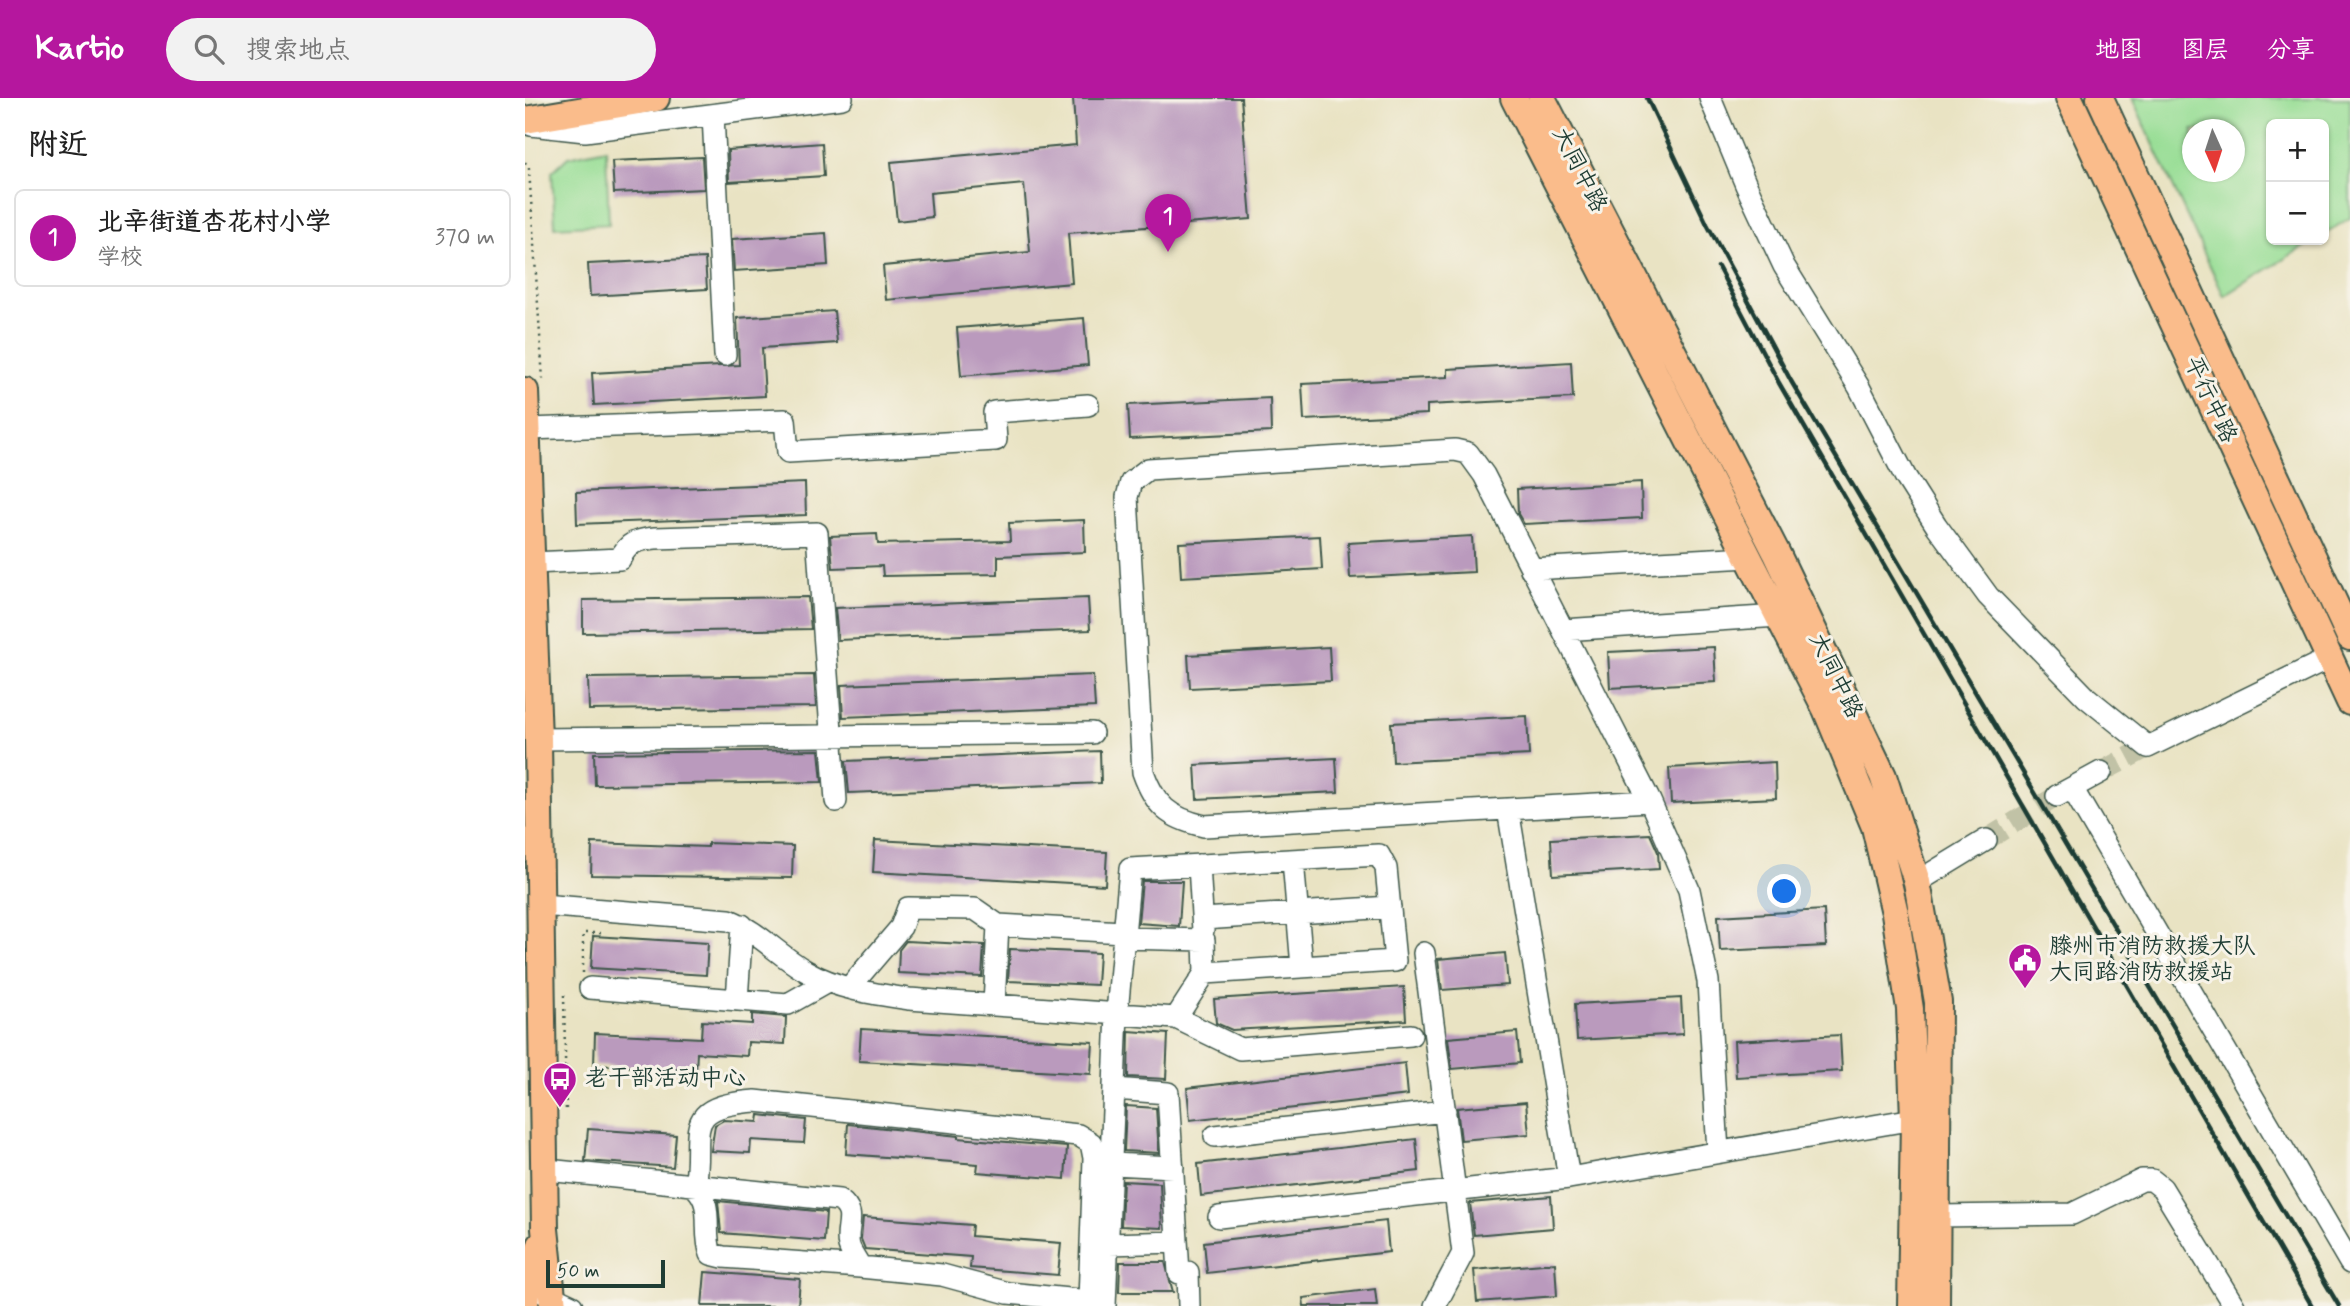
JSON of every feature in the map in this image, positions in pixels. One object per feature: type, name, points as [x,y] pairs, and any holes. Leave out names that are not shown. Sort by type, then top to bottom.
[{"type":"main road","name":"大同中路","points":[[1514,98],[1826,709],[1875,827],[1895,913],[1910,1009],[1914,1119],[1911,1306]]},
{"type":"main road","name":"大同中路","points":[[1542,98],[1776,552],[1883,776],[1917,882],[1938,1002],[1936,1306]]},
{"type":"main road","name":"平行中路","points":[[2069,98],[2350,702]]},
{"type":"main road","name":"平行中路","points":[[2099,98],[2350,636]]},
{"type":"main road","points":[[525,122],[651,99]]},
{"type":"main road","points":[[525,391],[538,739],[547,1170],[542,1298]]},
{"type":"street","points":[[525,122],[585,131],[842,98]]},
{"type":"street","points":[[1710,98],[1746,185],[1784,266],[1859,387],[1905,476],[1988,596],[2086,697],[2148,747],[2330,658]]},
{"type":"street","points":[[713,115],[725,355]]},
{"type":"street","points":[[528,429],[785,420],[788,452],[996,440],[994,412],[1088,405]]},
{"type":"street","points":[[1650,801],[1204,826],[1179,821],[1161,806],[1150,792],[1143,772],[1127,497],[1131,482],[1148,469],[1454,450],[1468,453],[1484,475],[1650,801],[1689,890],[1708,981],[1718,1152]]},
{"type":"street","points":[[532,563],[620,559],[626,548],[637,540],[655,538],[817,533],[836,801]]},
{"type":"street","points":[[1531,569],[1749,557]]},
{"type":"street","points":[[1563,630],[1779,616]]},
{"type":"street","points":[[538,739],[1092,733]]},
{"type":"street","points":[[2101,772],[2065,792],[2350,1263]]},
{"type":"street","points":[[1508,809],[1569,1178]]},
{"type":"street","points":[[1917,882],[1986,840]]},
{"type":"street","points":[[1094,1304],[1109,1244],[1117,1013],[1130,869],[1379,855],[1386,868],[1395,961],[1205,973]]},
{"type":"street","points":[[1293,860],[1302,967]]},
{"type":"street","points":[[1176,1018],[1205,973],[1199,865]]},
{"type":"street","points":[[541,905],[729,920],[743,925],[803,970],[827,982],[849,988],[909,999],[1176,1018],[1240,1049],[1411,1035]]},
{"type":"street","points":[[849,988],[901,927],[908,908],[975,909],[997,925],[1123,935],[1203,929],[1298,914],[1390,906]]},
{"type":"street","points":[[737,1000],[743,925]]},
{"type":"street","points":[[994,1005],[997,925]]},
{"type":"street","points":[[1424,953],[1463,1253],[1434,1306]]},
{"type":"street","points":[[590,988],[788,1004],[827,982]]},
{"type":"street","points":[[1114,1089],[1168,1093],[1179,1273],[1188,1272],[1189,1306]]},
{"type":"street","points":[[755,1101],[1078,1136],[1091,1143],[1094,1158],[1094,1304],[1008,1293],[942,1275],[711,1254],[706,1240],[707,1209],[704,1195],[695,1187],[696,1130],[703,1117],[731,1102],[755,1101]]},
{"type":"street","points":[[1215,1136],[1445,1111]]},
{"type":"street","points":[[1219,1217],[1569,1178],[1914,1119]]},
{"type":"street","points":[[1112,1164],[1173,1167]]},
{"type":"street","points":[[547,1170],[839,1200],[847,1205],[850,1213],[849,1245],[860,1267]]},
{"type":"street","points":[[1938,1216],[2071,1214],[2143,1180],[2152,1180],[2162,1188],[2234,1306]]},
{"type":"street","points":[[1109,1244],[1177,1242]]},
{"type":"path","points":[[590,988],[583,976],[583,933],[601,933],[603,909]]},
{"type":"green space","points":[[2132,98],[2350,98],[2350,218],[2329,231],[2329,119],[2266,119],[2266,245],[2307,245],[2224,296]]},
{"type":"green space","points":[[606,149],[609,224],[555,227],[552,172],[568,157]]},
{"type":"building","points":[[1073,98],[1241,98],[1251,219],[1068,233],[1072,283],[886,300],[883,266],[1030,252],[1024,184],[930,193],[932,217],[897,221],[891,162],[1076,145]]},
{"type":"building","points":[[822,143],[824,176],[729,182],[728,150]]},
{"type":"building","points":[[702,157],[704,189],[614,193],[612,161]]},
{"type":"building","points":[[826,233],[828,265],[734,271],[732,239]]},
{"type":"building","points":[[705,258],[707,289],[590,296],[588,264]]},
{"type":"building","points":[[834,311],[837,343],[762,348],[765,396],[594,405],[592,373],[739,365],[737,318]]},
{"type":"building","points":[[1084,318],[1088,365],[961,376],[957,328]]},
{"type":"building","points":[[1571,362],[1573,398],[1427,405],[1427,414],[1304,420],[1302,384],[1448,377],[1448,369]]},
{"type":"building","points":[[1270,398],[1271,432],[1130,439],[1128,405]]},
{"type":"building","points":[[1641,482],[1642,518],[1524,524],[1518,514],[1517,489]]},
{"type":"building","points":[[805,483],[806,515],[577,524],[576,492]]},
{"type":"building","points":[[1084,520],[1085,552],[998,556],[998,574],[883,576],[882,566],[833,568],[830,536],[877,534],[878,544],[1010,541],[1009,523]]},
{"type":"building","points":[[1320,536],[1322,569],[1181,577],[1179,543]]},
{"type":"building","points":[[1472,536],[1474,572],[1350,578],[1348,543]]},
{"type":"building","points":[[808,597],[811,629],[583,633],[583,600]]},
{"type":"building","points":[[1088,598],[1090,630],[838,640],[835,608]]},
{"type":"building","points":[[1329,647],[1331,681],[1190,688],[1188,655]]},
{"type":"building","points":[[1714,647],[1716,682],[1610,688],[1608,652]]},
{"type":"building","points":[[814,675],[816,707],[589,710],[588,678]]},
{"type":"building","points":[[1093,675],[1095,707],[843,717],[841,685]]},
{"type":"building","points":[[1527,716],[1529,755],[1393,762],[1391,723]]},
{"type":"building","points":[[819,750],[822,782],[595,785],[594,753]]},
{"type":"building","points":[[1100,751],[1101,783],[849,793],[846,761]]},
{"type":"building","points":[[1336,758],[1338,792],[1197,799],[1195,765]]},
{"type":"building","points":[[1775,762],[1776,798],[1671,803],[1669,768]]},
{"type":"building","points":[[1650,834],[1658,852],[1659,869],[1553,875],[1551,839]]},
{"type":"building","points":[[875,840],[1107,852],[1105,885],[873,872]]},
{"type":"building","points":[[592,843],[708,847],[708,843],[793,846],[792,878],[591,875]]},
{"type":"building","points":[[1142,881],[1182,881],[1179,926],[1138,923]]},
{"type":"building","points":[[1824,910],[1826,946],[1720,951],[1718,916]]},
{"type":"building","points":[[593,936],[708,943],[706,975],[591,968]]},
{"type":"building","points":[[906,941],[984,945],[982,977],[898,973],[899,950]]},
{"type":"building","points":[[1010,949],[1099,953],[1097,985],[1008,981]]},
{"type":"building","points":[[1505,953],[1508,985],[1442,990],[1438,959]]},
{"type":"building","points":[[1404,987],[1406,1020],[1232,1030],[1216,1023],[1214,999]]},
{"type":"building","points":[[1681,998],[1683,1034],[1577,1040],[1575,1004]]},
{"type":"building","points":[[752,1014],[786,1017],[785,1044],[748,1042],[747,1056],[697,1053],[696,1070],[594,1065],[595,1033],[701,1038],[702,1021],[752,1024]]},
{"type":"building","points":[[861,1029],[1093,1042],[1091,1074],[859,1061]]},
{"type":"building","points":[[1129,1031],[1168,1034],[1166,1079],[1128,1077]]},
{"type":"building","points":[[1517,1032],[1520,1063],[1452,1069],[1448,1038]]},
{"type":"building","points":[[1840,1035],[1842,1071],[1736,1077],[1734,1041]]},
{"type":"building","points":[[1405,1063],[1408,1095],[1190,1120],[1187,1088]]},
{"type":"building","points":[[1526,1102],[1529,1134],[1461,1140],[1457,1108]]},
{"type":"building","points":[[1126,1106],[1156,1108],[1159,1153],[1124,1151]]},
{"type":"building","points":[[759,1115],[806,1120],[804,1143],[751,1140],[750,1153],[711,1151],[715,1125],[724,1120],[758,1122]]},
{"type":"building","points":[[848,1124],[958,1138],[1067,1147],[1065,1179],[977,1172],[978,1164],[846,1154]]},
{"type":"building","points":[[588,1129],[676,1135],[673,1167],[585,1161]]},
{"type":"building","points":[[1416,1139],[1419,1171],[1201,1196],[1198,1164]]},
{"type":"building","points":[[1123,1181],[1160,1183],[1162,1228],[1121,1226]]},
{"type":"building","points":[[1551,1196],[1553,1228],[1474,1235],[1470,1203]]},
{"type":"building","points":[[718,1201],[826,1212],[824,1241],[721,1233]]},
{"type":"building","points":[[863,1217],[972,1225],[971,1236],[1061,1243],[1058,1275],[970,1268],[971,1257],[865,1249],[861,1239]]},
{"type":"building","points":[[1386,1221],[1389,1252],[1207,1273],[1204,1242]]},
{"type":"building","points":[[1120,1262],[1165,1262],[1173,1292],[1119,1292]]},
{"type":"building","points":[[1555,1263],[1557,1296],[1477,1302],[1474,1270]]},
{"type":"building","points":[[705,1272],[800,1279],[798,1306],[702,1306]]},
{"type":"building","points":[[1375,1289],[1377,1306],[1304,1306],[1303,1298]]},
{"type":"tunnel","points":[[2101,772],[2148,747]]},
{"type":"tunnel","points":[[1986,840],[2057,796]]},
{"type":"railway","points":[[1647,98],[1707,224],[1791,381],[2339,1306]]},
{"type":"railway","points":[[1718,267],[1779,383],[2312,1306]]},
{"type":"place","name":"北辛街道杏花村小学","points":[[1168,252]]},
{"type":"place","name":"滕州市消防救援大队 大同路消防救援站","points":[[2025,990]]},
{"type":"place","name":"老干部活动中心","points":[[560,1109]]}]
